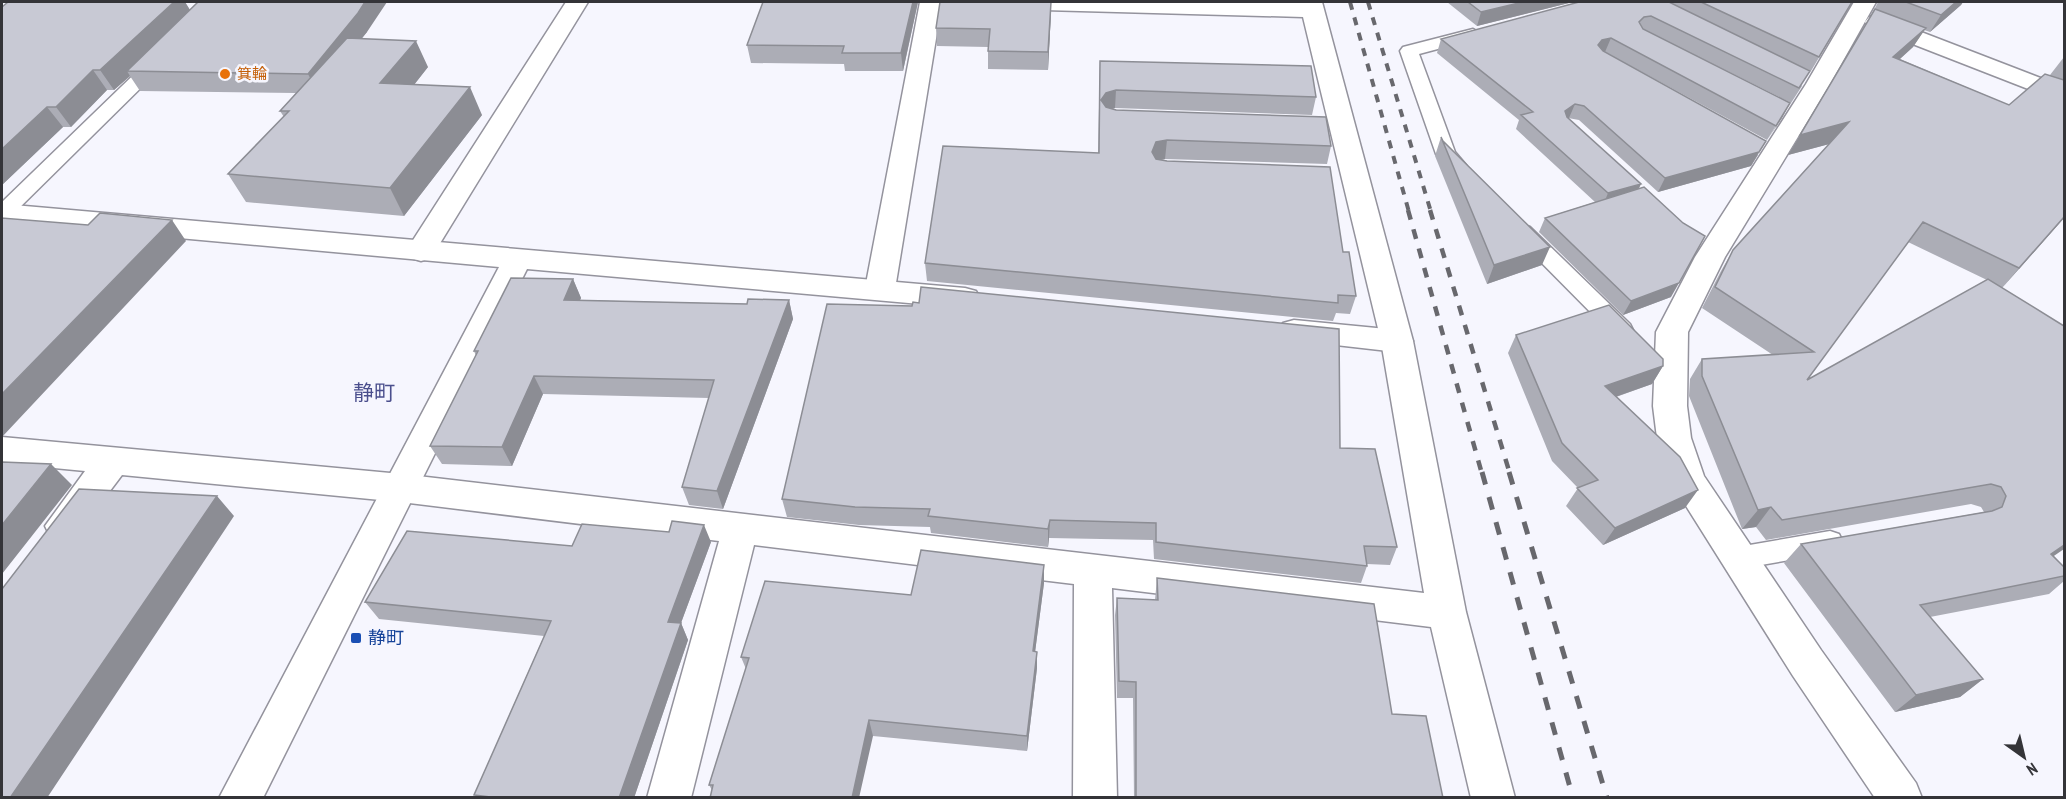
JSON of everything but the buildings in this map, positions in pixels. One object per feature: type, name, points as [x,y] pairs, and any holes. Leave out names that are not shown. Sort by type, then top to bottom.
[{"type":"street","points":[[421,251],[577,2]]},
{"type":"street","points":[[880,289],[931,2]]},
{"type":"street","points":[[1006,2],[1312,6],[1331,126],[1344,176],[1397,341],[1447,612],[1493,798]]},
{"type":"street","points":[[1901,798],[1807,663],[1688,480],[1674,438],[1663,370],[1672,332],[1709,241],[1787,111],[1813,81],[1862,8],[2064,96]]},
{"type":"street","points":[[2,213],[997,301]]},
{"type":"street","points":[[240,798],[518,258]]},
{"type":"street","points":[[1268,328],[1397,341]]},
{"type":"street","points":[[2,450],[401,488],[740,530],[1093,569],[1447,612]]},
{"type":"street","points":[[43,551],[113,461]]},
{"type":"street","points":[[669,798],[740,530]]},
{"type":"street","points":[[1093,569],[1095,798]]},
{"type":"lane","points":[[1471,179],[1446,154],[1409,51],[1497,28]]},
{"type":"lane","points":[[2,213],[168,50]]},
{"type":"lane","points":[[1512,221],[1638,345]]},
{"type":"lane","points":[[1738,558],[1855,537]]},
{"type":"railway","points":[[1350,2],[1409,212]]},
{"type":"railway","points":[[1368,2],[1431,212]]},
{"type":"railway","points":[[1408,210],[1482,474]]},
{"type":"railway","points":[[1430,210],[1510,474]]},
{"type":"railway","points":[[1482,472],[1573,798]]},
{"type":"railway","points":[[1509,472],[1607,798]]},
{"type":"place","name":"箕輪","points":[[225,74]]},
{"type":"place","name":"静町","points":[[356,638]]},
{"type":"district","name":"静町","points":[[374,393]]}]
